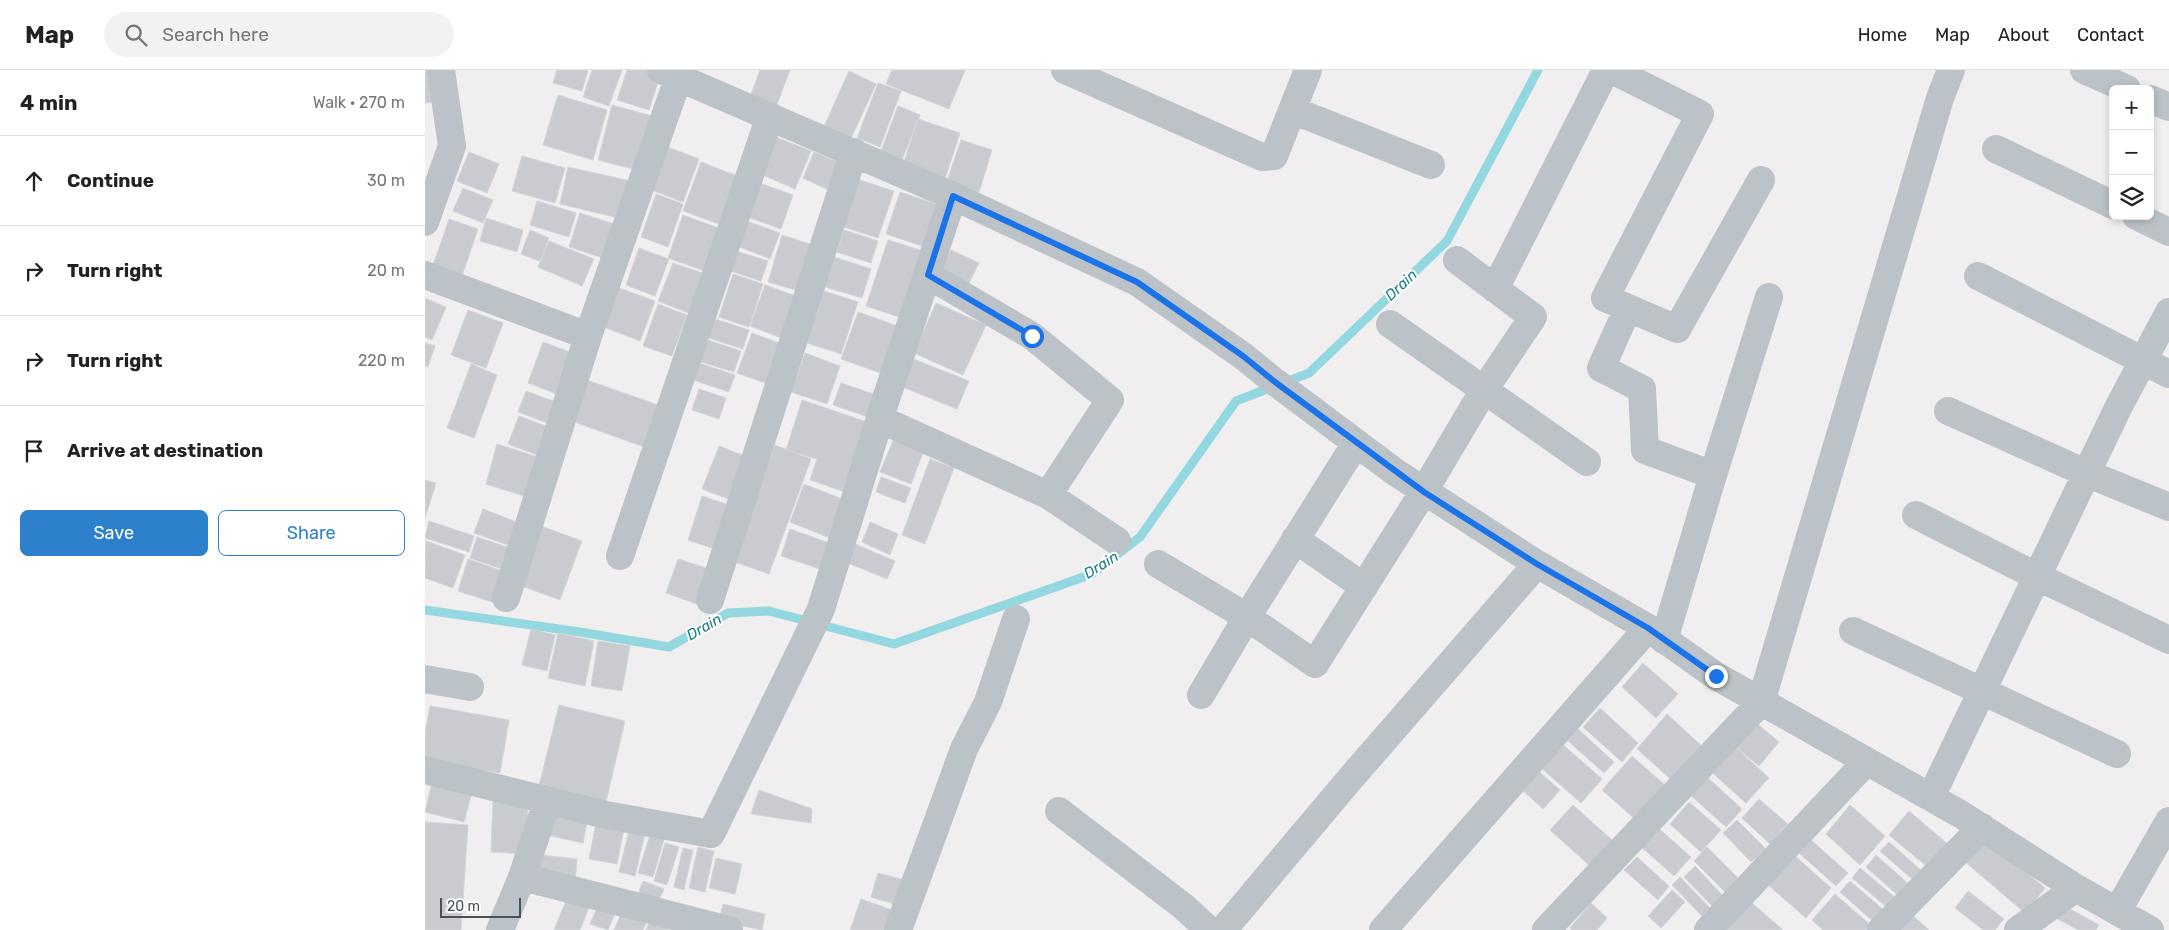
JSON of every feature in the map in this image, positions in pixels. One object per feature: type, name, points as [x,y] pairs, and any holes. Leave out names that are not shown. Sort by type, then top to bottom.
[{"type":"street","points":[[425,222],[452,146],[441,70]]},
{"type":"street","points":[[1065,70],[1262,157],[1274,156],[1308,70]]},
{"type":"street","points":[[1495,289],[1606,70]]},
{"type":"street","points":[[1612,70],[1700,114],[1605,298],[1677,329],[1761,180]]},
{"type":"street","points":[[1546,930],[1761,702],[1937,108],[1951,70]]},
{"type":"street","points":[[2084,70],[2118,85]]},
{"type":"street","points":[[506,598],[670,73],[953,196],[1137,282],[1243,356],[1356,443],[1424,492],[1537,564],[1656,634],[1716,676],[1983,827],[2076,888],[2118,910],[2150,930]]},
{"type":"street","points":[[2154,101],[2169,107]]},
{"type":"street","points":[[1293,110],[1431,165]]},
{"type":"street","points":[[621,556],[770,116]]},
{"type":"street","points":[[1995,149],[2109,203]]},
{"type":"street","points":[[711,600],[854,152]]},
{"type":"street","points":[[425,770],[547,802],[711,834],[821,609],[953,196]]},
{"type":"street","points":[[2144,220],[2169,232]]},
{"type":"street","points":[[1158,564],[1247,617],[1315,664],[1424,492],[1484,390],[1533,317],[1457,260]]},
{"type":"street","points":[[425,275],[588,336]]},
{"type":"street","points":[[928,275],[1032,336],[1110,400],[1048,496]]},
{"type":"street","points":[[1977,276],[2169,374]]},
{"type":"street","points":[[1383,930],[1656,634],[1713,475],[1769,297]]},
{"type":"street","points":[[1629,308],[1601,368],[1641,389],[1645,450],[1713,475]]},
{"type":"street","points":[[1931,797],[2086,473],[2169,312]]},
{"type":"street","points":[[1390,324],[1587,462]]},
{"type":"street","points":[[1948,411],[2086,473],[2169,507]]},
{"type":"street","points":[[881,419],[1048,496],[1117,541]]},
{"type":"street","points":[[1201,695],[1247,617],[1356,443]]},
{"type":"street","points":[[1916,515],[2169,640]]},
{"type":"street","points":[[1295,539],[1364,587]]},
{"type":"street","points":[[1223,930],[1537,564]]},
{"type":"street","points":[[899,930],[964,749],[987,702],[1016,618]]},
{"type":"street","points":[[1853,631],[2117,754]]},
{"type":"street","points":[[425,679],[470,687]]},
{"type":"street","points":[[1708,930],[1867,761]]},
{"type":"street","points":[[500,930],[522,877],[547,802]]},
{"type":"street","points":[[1059,811],[1184,906],[1209,930]]},
{"type":"street","points":[[2118,910],[2168,824]]},
{"type":"street","points":[[1881,930],[1983,827]]},
{"type":"street","points":[[522,877],[729,930]]},
{"type":"street","points":[[2025,927],[2076,888]]},
{"type":"building","points":[[425,70],[440,70],[444,101],[425,103]]},
{"type":"building","points":[[557,70],[588,70],[582,91],[553,83]]},
{"type":"building","points":[[592,70],[622,70],[609,106],[583,97]]},
{"type":"building","points":[[627,70],[650,70],[661,73],[649,110],[617,100]]},
{"type":"building","points":[[760,70],[790,70],[776,107],[750,97]]},
{"type":"building","points":[[892,70],[965,70],[949,109],[886,84]]},
{"type":"building","points":[[849,71],[876,84],[848,145],[821,133]]},
{"type":"building","points":[[878,83],[901,91],[880,147],[857,138]]},
{"type":"building","points":[[558,95],[607,110],[593,160],[543,145]]},
{"type":"building","points":[[612,105],[652,116],[637,170],[598,160]]},
{"type":"building","points":[[898,106],[920,115],[899,167],[878,159]]},
{"type":"building","points":[[918,119],[960,133],[944,182],[902,168]]},
{"type":"building","points":[[773,136],[811,151],[795,189],[758,173]]},
{"type":"building","points":[[961,140],[992,150],[979,192],[947,181]]},
{"type":"building","points":[[665,146],[699,159],[683,202],[649,189]]},
{"type":"building","points":[[469,152],[499,164],[487,193],[457,181]]},
{"type":"building","points":[[814,152],[847,166],[835,193],[803,178]]},
{"type":"building","points":[[522,156],[565,168],[555,203],[512,191]]},
{"type":"building","points":[[701,162],[737,176],[719,224],[683,211]]},
{"type":"building","points":[[568,167],[635,182],[627,220],[560,204]]},
{"type":"building","points":[[857,179],[894,191],[878,238],[841,226]]},
{"type":"building","points":[[754,181],[793,195],[781,229],[742,215]]},
{"type":"building","points":[[463,188],[493,200],[483,223],[453,211]]},
{"type":"building","points":[[900,192],[939,205],[925,247],[886,234]]},
{"type":"building","points":[[656,194],[683,204],[668,247],[641,237]]},
{"type":"building","points":[[537,201],[576,213],[569,237],[530,225]]},
{"type":"building","points":[[580,213],[617,225],[606,259],[569,247]]},
{"type":"building","points":[[683,215],[721,229],[705,271],[668,258]]},
{"type":"building","points":[[486,218],[523,230],[517,252],[480,241]]},
{"type":"building","points":[[449,219],[478,229],[460,282],[431,271]]},
{"type":"building","points":[[744,220],[780,233],[770,259],[735,245]]},
{"type":"building","points":[[530,230],[549,238],[540,261],[521,254]]},
{"type":"building","points":[[844,230],[878,241],[871,263],[837,252]]},
{"type":"building","points":[[782,235],[816,246],[802,292],[768,282]]},
{"type":"building","points":[[888,240],[930,253],[908,320],[866,306]]},
{"type":"building","points":[[549,241],[594,259],[582,286],[538,267]]},
{"type":"building","points":[[639,248],[669,259],[655,296],[626,285]]},
{"type":"building","points":[[951,250],[979,263],[964,293],[936,280]]},
{"type":"building","points":[[736,251],[768,261],[761,281],[730,271]]},
{"type":"building","points":[[831,256],[871,269],[862,298],[822,286]]},
{"type":"building","points":[[673,263],[705,274],[691,314],[658,301]]},
{"type":"building","points":[[733,274],[763,284],[749,327],[719,317]]},
{"type":"building","points":[[765,285],[799,297],[784,339],[750,326]]},
{"type":"building","points":[[619,288],[655,301],[640,341],[604,327]]},
{"type":"building","points":[[824,291],[858,302],[841,354],[807,343]]},
{"type":"building","points":[[425,298],[446,307],[432,340],[425,337]]},
{"type":"building","points":[[936,303],[986,325],[963,375],[914,353]]},
{"type":"building","points":[[658,304],[687,315],[672,356],[643,346]]},
{"type":"building","points":[[468,310],[503,323],[486,368],[451,355]]},
{"type":"building","points":[[858,312],[906,329],[889,376],[841,359]]},
{"type":"building","points":[[712,318],[749,330],[743,349],[706,337]]},
{"type":"building","points":[[752,333],[782,344],[768,384],[737,373]]},
{"type":"building","points":[[705,339],[741,351],[734,372],[698,361]]},
{"type":"building","points":[[543,342],[580,356],[565,397],[528,383]]},
{"type":"building","points":[[425,343],[435,346],[428,367],[425,366]]},
{"type":"building","points":[[805,353],[840,366],[827,404],[791,392]]},
{"type":"building","points":[[906,356],[969,381],[957,409],[895,384]]},
{"type":"building","points":[[699,363],[735,375],[729,392],[693,380]]},
{"type":"building","points":[[471,364],[497,375],[474,438],[447,428]]},
{"type":"building","points":[[584,379],[661,406],[647,448],[569,420]]},
{"type":"building","points":[[841,383],[885,398],[877,420],[833,405]]},
{"type":"building","points":[[699,389],[726,398],[719,419],[692,410]]},
{"type":"building","points":[[526,391],[561,404],[553,425],[518,412]]},
{"type":"building","points":[[802,400],[873,424],[851,494],[810,480],[817,459],[786,450]]},
{"type":"building","points":[[519,416],[551,428],[540,456],[508,444]]},
{"type":"building","points":[[894,438],[924,450],[911,484],[880,472]]},
{"type":"building","points":[[497,444],[541,458],[530,498],[486,484]]},
{"type":"building","points":[[775,445],[811,459],[769,574],[732,561]]},
{"type":"building","points":[[719,446],[750,458],[734,501],[702,489]]},
{"type":"building","points":[[930,459],[954,468],[925,544],[902,535]]},
{"type":"building","points":[[881,477],[911,488],[905,503],[876,492]]},
{"type":"building","points":[[425,480],[436,483],[425,518]]},
{"type":"building","points":[[804,484],[850,502],[835,540],[790,522]]},
{"type":"building","points":[[702,496],[732,506],[718,550],[688,540]]},
{"type":"building","points":[[483,509],[519,523],[511,546],[474,533]]},
{"type":"building","points":[[429,521],[474,536],[469,552],[425,538]]},
{"type":"building","points":[[870,522],[898,534],[890,555],[862,542]]},
{"type":"building","points":[[538,525],[582,541],[560,600],[516,584]]},
{"type":"building","points":[[790,529],[835,545],[826,571],[781,556]]},
{"type":"building","points":[[477,537],[513,549],[505,570],[470,558]]},
{"type":"building","points":[[426,541],[465,555],[453,588],[425,578]]},
{"type":"building","points":[[855,544],[895,561],[887,579],[848,563]]},
{"type":"building","points":[[468,559],[505,572],[495,603],[458,591]]},
{"type":"building","points":[[678,559],[709,569],[697,604],[666,593]]},
{"type":"building","points":[[531,629],[555,635],[547,671],[522,665]]},
{"type":"building","points":[[558,633],[594,641],[585,686],[548,678]]},
{"type":"building","points":[[598,641],[630,646],[622,691],[591,686]]},
{"type":"building","points":[[1643,663],[1678,694],[1656,718],[1622,687]]},
{"type":"building","points":[[559,705],[625,721],[605,806],[538,790]]},
{"type":"building","points":[[430,706],[509,720],[500,773],[425,760],[425,733]]},
{"type":"building","points":[[1600,708],[1638,743],[1622,762],[1583,727]]},
{"type":"building","points":[[1667,714],[1705,749],[1675,783],[1637,749]]},
{"type":"building","points":[[1755,722],[1779,742],[1759,766],[1735,746]]},
{"type":"building","points":[[1578,729],[1614,762],[1604,773],[1568,741]]},
{"type":"building","points":[[1560,742],[1602,779],[1581,803],[1539,766]]},
{"type":"building","points":[[1731,743],[1769,778],[1746,803],[1708,769]]},
{"type":"building","points":[[1632,756],[1666,786],[1636,820],[1602,790]]},
{"type":"building","points":[[1535,768],[1560,790],[1543,809],[1519,787]]},
{"type":"building","points":[[434,774],[474,785],[464,822],[425,812]]},
{"type":"building","points":[[1704,774],[1742,809],[1726,827],[1688,793]]},
{"type":"building","points":[[759,790],[812,809],[811,823],[751,814]]},
{"type":"building","points":[[493,799],[528,801],[526,854],[491,852]]},
{"type":"building","points":[[1759,799],[1788,824],[1770,844],[1742,818]]},
{"type":"building","points":[[1689,802],[1721,830],[1701,852],[1670,824]]},
{"type":"building","points":[[1573,805],[1612,840],[1590,866],[1550,830]]},
{"type":"building","points":[[1850,805],[1885,836],[1860,865],[1826,834]]},
{"type":"building","points":[[1909,811],[1950,846],[1930,869],[1889,835]]},
{"type":"building","points":[[550,814],[587,823],[583,843],[546,835]]},
{"type":"building","points":[[597,818],[625,824],[617,864],[589,859]]},
{"type":"building","points":[[1737,820],[1766,849],[1751,862],[1723,833]]},
{"type":"building","points":[[425,822],[468,825],[461,930],[425,930]]},
{"type":"building","points":[[630,826],[646,829],[635,876],[619,872]]},
{"type":"building","points":[[1656,826],[1691,857],[1674,876],[1639,845]]},
{"type":"building","points":[[651,832],[665,836],[653,877],[638,873]]},
{"type":"building","points":[[1984,836],[2045,888],[2025,913],[1963,860]]},
{"type":"building","points":[[1811,840],[1848,873],[1836,886],[1799,853]]},
{"type":"building","points":[[1889,842],[1922,871],[1913,880],[1880,851]]},
{"type":"building","points":[[665,843],[679,847],[667,885],[654,881]]},
{"type":"building","points":[[698,847],[714,851],[705,892],[689,888]]},
{"type":"building","points":[[1707,847],[1745,885],[1732,899],[1694,861]]},
{"type":"building","points":[[683,848],[693,850],[684,890],[674,887]]},
{"type":"building","points":[[541,855],[577,859],[575,881],[538,877]]},
{"type":"building","points":[[1794,855],[1831,888],[1806,918],[1768,885]]},
{"type":"building","points":[[1876,855],[1912,887],[1902,899],[1866,867]]},
{"type":"building","points":[[1637,857],[1669,886],[1658,900],[1624,870]]},
{"type":"building","points":[[716,858],[742,864],[735,894],[709,888]]},
{"type":"building","points":[[1695,866],[1723,896],[1713,907],[1684,877]]},
{"type":"building","points":[[1860,868],[1897,899],[1889,909],[1852,878]]},
{"type":"building","points":[[878,873],[908,881],[901,906],[871,897]]},
{"type":"building","points":[[1680,877],[1710,908],[1702,916],[1672,885]]},
{"type":"building","points":[[643,881],[664,889],[657,905],[637,897]]},
{"type":"building","points":[[1850,881],[1886,912],[1876,924],[1840,892]]},
{"type":"building","points":[[1672,890],[1685,902],[1661,928],[1648,916]]},
{"type":"building","points":[[1968,891],[2004,919],[1995,930],[1983,930],[1955,908]]},
{"type":"building","points":[[1835,894],[1874,928],[1872,930],[1823,930],[1812,920]]},
{"type":"building","points":[[567,898],[589,907],[580,930],[554,930]]},
{"type":"building","points":[[601,899],[618,906],[608,930],[590,924]]},
{"type":"building","points":[[861,899],[895,911],[888,930],[850,930]]},
{"type":"building","points":[[1751,902],[1783,930],[1727,930]]},
{"type":"building","points":[[1591,903],[1607,918],[1597,930],[1572,930],[1570,928]]},
{"type":"building","points":[[723,904],[765,914],[762,930],[719,921]]},
{"type":"building","points":[[625,905],[649,915],[643,930],[614,930]]},
{"type":"building","points":[[2063,905],[2099,925],[2096,930],[2078,930],[2056,918]]},
{"type":"building","points":[[1909,912],[1929,930],[1894,930]]},
{"type":"building","points":[[653,913],[671,921],[668,930],[646,930]]},
{"type":"waterway","name":"Drain","points":[[425,610],[669,647],[728,613],[769,611],[894,644],[1092,574],[1140,537],[1236,401],[1309,373],[1447,241],[1538,70]]},
{"type":"route","points":[[1032,336],[928,275],[953,196],[1137,282],[1243,356],[1275,382],[1424,492],[1537,564],[1648,628],[1716,676]]}]
